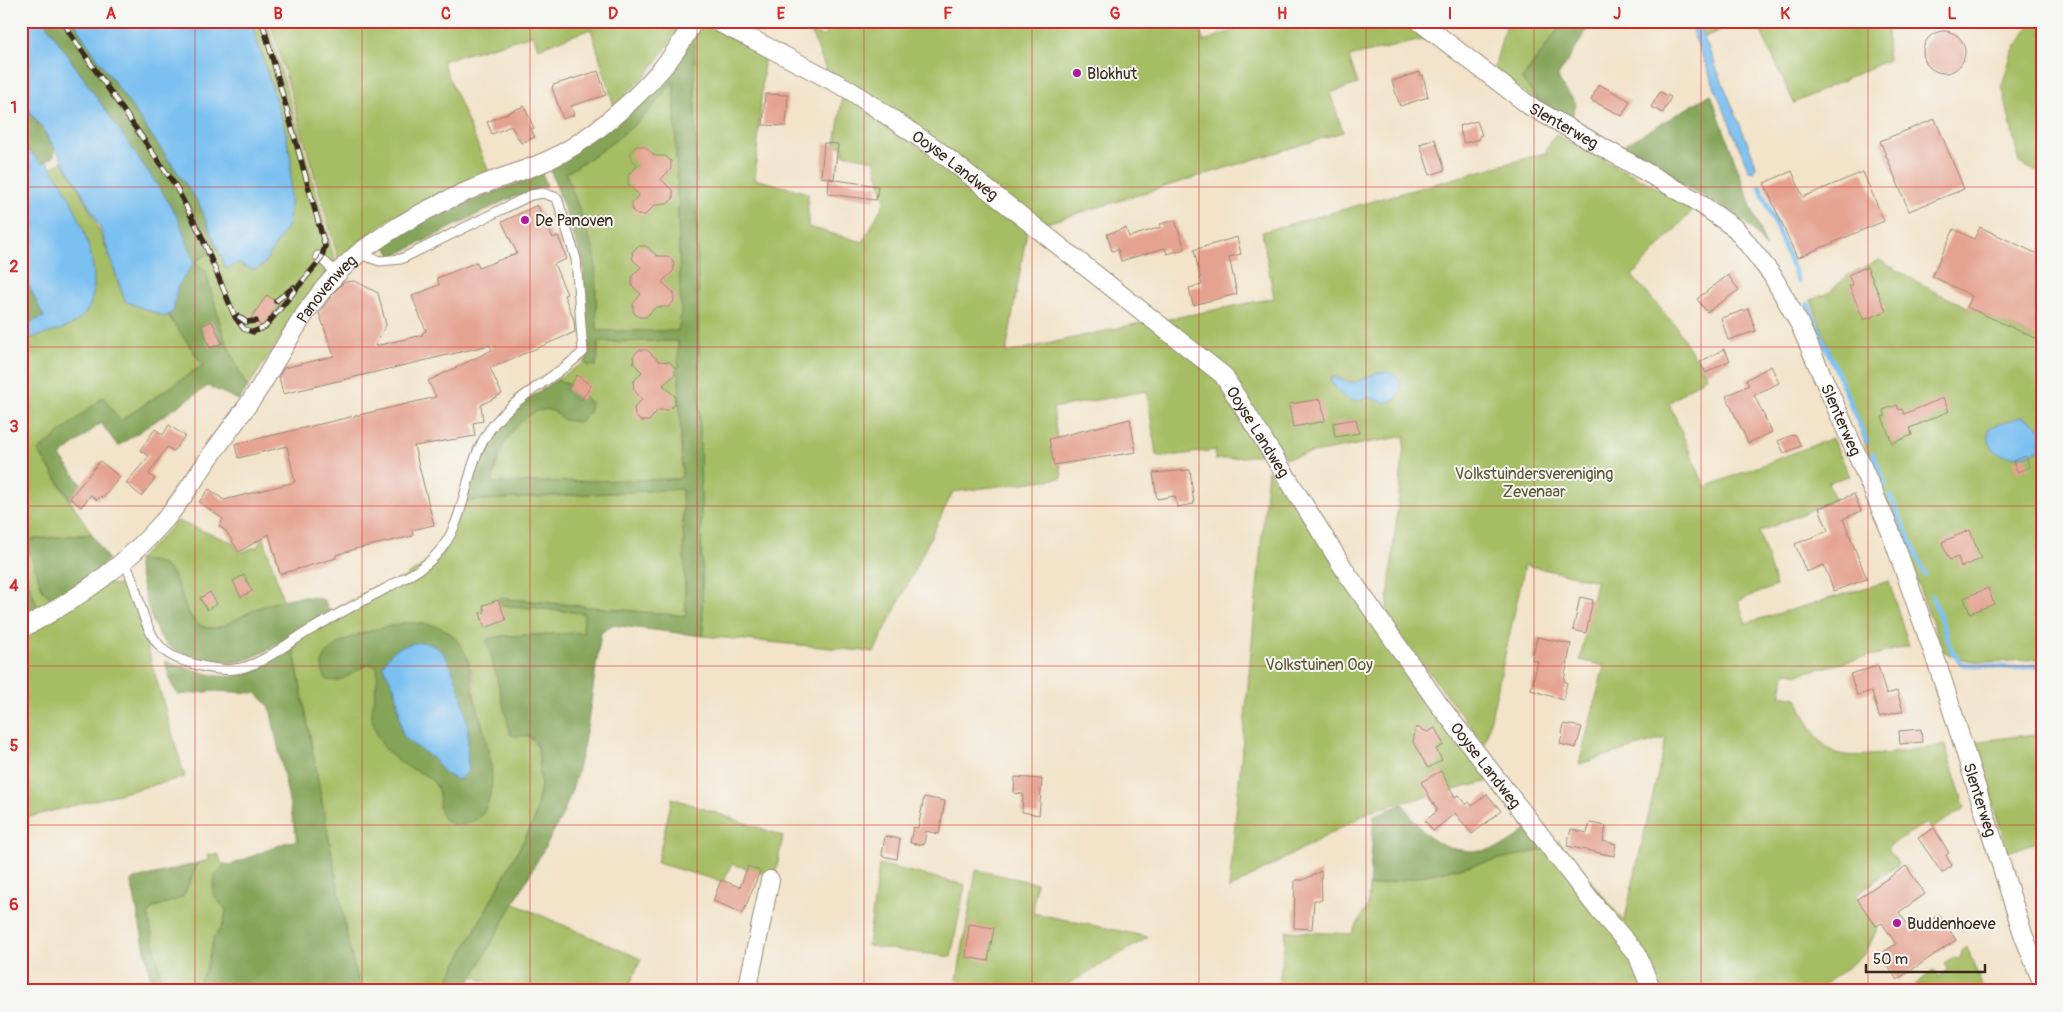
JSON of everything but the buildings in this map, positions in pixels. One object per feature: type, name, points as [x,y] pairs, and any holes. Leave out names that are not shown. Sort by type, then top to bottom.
[{"type":"street","name":"Panovenweg","points":[[21,629],[88,589],[124,561],[162,523],[258,389],[308,306],[359,254],[395,229],[437,206],[476,188],[544,163],[613,118],[651,82],[686,34],[693,21]]},
{"type":"street","name":"Ooyse Landweg","points":[[715,21],[848,90],[935,148],[1223,375],[1363,596],[1437,702],[1597,908],[1637,954],[1652,991]]},
{"type":"street","name":"Slenterweg","points":[[1419,21],[1530,106],[1694,200],[1736,229],[1772,275],[1799,323],[1890,530],[1938,666],[2024,934],[2042,982]]},
{"type":"street","points":[[747,991],[770,880]]},
{"type":"lane","points":[[124,561],[137,589],[151,636],[161,647],[168,653],[190,662],[235,670],[255,663],[311,629],[421,569],[447,542],[456,524],[474,462],[484,438],[507,410],[569,365],[582,352],[576,259],[568,230],[557,198],[543,193],[531,195],[401,259],[380,261],[359,254]]},
{"type":"lane","points":[[318,256],[338,274]]},
{"type":"green space","points":[[44,21],[74,21],[82,36],[199,203],[218,248],[194,262],[205,270],[225,340],[247,388],[239,400],[208,386],[118,446],[101,423],[60,456],[82,485],[71,500],[38,451],[103,397],[120,421],[203,365],[168,315],[173,312],[177,288],[193,262],[178,218]]},
{"type":"green space","points":[[251,21],[267,21],[336,264],[305,301],[247,388],[225,340],[205,270],[194,262],[218,248],[226,269],[238,263],[247,268],[288,225],[291,160],[285,129]]},
{"type":"green space","points":[[270,21],[685,21],[648,73],[614,106],[591,29],[538,48],[533,35],[442,61],[489,172],[488,175],[430,199],[390,219],[338,258]]},
{"type":"green space","points":[[826,21],[1196,21],[1204,41],[1259,21],[1413,21],[1435,37],[1349,57],[1358,84],[1330,93],[1343,132],[1040,225],[826,69],[811,32],[825,37]]},
{"type":"green space","points":[[1507,21],[1564,21],[1522,79],[1543,107],[1494,68]]},
{"type":"green space","points":[[1564,21],[1593,21],[1558,76],[1561,84],[1576,105],[1570,122],[1543,107],[1522,79]]},
{"type":"green space","points":[[1697,21],[1740,21],[1703,38]]},
{"type":"green space","points":[[1756,21],[1887,21],[1888,60],[1794,103]]},
{"type":"green space","points":[[2033,21],[2042,21],[2042,174],[2019,163],[2002,85],[2012,52]]},
{"type":"green space","points":[[713,24],[765,48],[755,179],[808,193],[808,227],[863,242],[885,201],[874,160],[843,154],[843,147],[835,145],[843,92],[1028,225],[1006,353],[1149,321],[1209,369],[1249,417],[1259,455],[1215,460],[1215,450],[1163,457],[1156,455],[1147,391],[1053,408],[1062,478],[953,492],[874,652],[703,636],[694,35],[704,25]]},
{"type":"green space","points":[[694,35],[703,636],[612,625],[601,633],[587,727],[577,773],[561,818],[465,991],[442,991],[534,821],[541,787],[538,748],[534,740],[529,736],[511,736],[487,639],[502,636],[583,633],[584,613],[501,605],[499,598],[686,616],[682,489],[466,501],[485,448],[496,428],[515,409],[556,380],[575,389],[591,403],[589,413],[579,422],[563,420],[556,413],[547,410],[531,414],[516,427],[504,443],[492,483],[678,479],[682,476],[678,341],[598,342],[596,366],[587,365],[585,362],[588,354],[583,262],[550,168]],"holes":[[[674,83],[681,315],[678,331],[597,331],[595,253],[566,173],[623,134]]]},
{"type":"green space","points":[[674,83],[681,315],[679,331],[597,331],[595,312],[566,173],[623,134]]},
{"type":"green space","points":[[1711,94],[1766,248],[1754,231],[1734,213],[1618,149]]},
{"type":"green space","points":[[21,100],[54,147],[54,156],[42,164],[21,143]]},
{"type":"green space","name":"Volkstuindersvereniging Zevenaar","points":[[1555,134],[1652,185],[1693,210],[1632,276],[1675,325],[1707,376],[1669,403],[1705,487],[1832,438],[1850,476],[1828,482],[1835,500],[1759,532],[1776,586],[1738,601],[1746,623],[1889,581],[1909,646],[1799,674],[1786,672],[1780,695],[1797,698],[1817,737],[1837,753],[1858,756],[1873,755],[1945,745],[1965,808],[1931,829],[1926,823],[1887,847],[1899,864],[1856,895],[1877,929],[1866,953],[1823,986],[1827,991],[1657,991],[1619,923],[1558,843],[1558,840],[1624,922],[1666,738],[1579,764],[1604,666],[1580,660],[1596,581],[1525,565],[1485,745],[1386,617],[1405,436],[1286,458],[1223,372],[1164,320],[1274,298],[1262,232],[1545,153]]},
{"type":"green space","points":[[62,161],[90,211],[125,301],[165,317],[168,315],[203,365],[120,421],[103,398],[38,451],[92,534],[26,540],[43,591],[48,596],[57,597],[38,609],[21,560],[21,341],[31,337],[63,186],[51,168]]},
{"type":"green space","points":[[542,173],[547,186],[506,200],[392,257],[384,243],[432,218]]},
{"type":"green space","points":[[1879,260],[1935,292],[2042,341],[2042,424],[2039,426],[2042,459],[2042,659],[1978,661],[1966,660],[1943,651],[1811,300],[1830,292],[1848,275]]},
{"type":"green space","points":[[21,269],[44,317],[28,323],[21,310]]},
{"type":"green space","points":[[678,341],[682,476],[678,479],[492,483],[499,458],[512,432],[520,421],[530,414],[542,410],[556,411],[572,385],[556,380],[585,362],[587,365],[598,362],[598,342]]},
{"type":"green space","name":"Volkstuinen Ooy","points":[[1268,470],[1494,780],[1373,810],[1229,889]]},
{"type":"green space","points":[[682,489],[686,616],[499,598],[501,605],[585,613],[583,633],[502,636],[488,639],[529,736],[538,748],[541,787],[534,821],[442,991],[361,991],[349,946],[294,651],[297,642],[439,556],[466,501]],"holes":[[[404,623],[472,670],[474,695],[482,722],[492,772],[484,812],[456,825],[443,815],[439,792],[432,780],[391,755],[375,687],[379,678],[378,667],[370,664],[353,672],[357,635]]]},
{"type":"green space","points":[[177,521],[232,542],[239,553],[258,546],[263,535],[283,600],[258,608],[218,627],[202,626],[195,621],[184,605],[172,573],[138,560]]},
{"type":"green space","points":[[92,534],[108,560],[88,577],[64,593],[48,596],[43,591],[26,540]]},
{"type":"green space","points":[[21,560],[38,609],[21,620]]},
{"type":"green space","points":[[138,560],[156,562],[169,570],[175,578],[192,618],[199,625],[209,628],[223,626],[263,606],[294,598],[304,597],[324,600],[330,611],[281,643],[254,657],[228,663],[207,660],[174,649],[164,642],[151,617],[138,569]]},
{"type":"green space","points":[[110,584],[126,587],[134,602],[185,777],[21,819],[21,633],[98,587]]},
{"type":"green space","points":[[404,623],[429,624],[446,630],[458,642],[467,657],[474,696],[489,754],[492,783],[484,811],[470,823],[458,825],[446,821],[439,809],[439,794],[435,783],[425,775],[396,759],[382,744],[375,731],[372,716],[378,674],[377,667],[370,664],[344,678],[333,681],[327,680],[322,667],[325,656],[334,647],[348,639],[363,633]],"holes":[[[393,681],[458,688],[468,734],[467,755],[469,769],[444,773],[435,760],[407,740],[402,733]]]},
{"type":"green space","points":[[297,642],[294,651],[349,946],[361,991],[189,991],[197,986],[206,969],[214,937],[223,925],[226,910],[213,894],[215,876],[225,864],[231,865],[287,842],[297,841],[270,707],[256,693],[214,691],[178,695],[172,685],[165,661],[206,673],[235,676],[262,667]]},
{"type":"green space","points":[[2042,733],[2042,840],[2008,852],[1973,742]]},
{"type":"green space","points":[[672,798],[783,836],[775,877],[732,864],[723,882],[657,863]]},
{"type":"green space","points":[[1403,804],[1427,835],[1435,841],[1454,849],[1475,851],[1496,848],[1509,843],[1533,825],[1552,848],[1369,887],[1374,815]]},
{"type":"green space","points":[[1552,848],[1599,908],[1649,991],[1278,991],[1286,931],[1351,934],[1368,906],[1369,887]]},
{"type":"green space","points":[[207,854],[219,855],[221,863],[225,864],[216,877],[213,887],[214,892],[226,910],[223,925],[214,937],[206,969],[197,986],[189,991],[163,991],[148,914],[153,908],[183,897],[198,863],[209,860]]},
{"type":"green space","points":[[198,863],[183,897],[153,908],[148,914],[163,991],[153,991],[131,880]]},
{"type":"green space","points":[[879,864],[965,885],[951,957],[868,946]]},
{"type":"green space","points":[[976,870],[1036,883],[1033,913],[1149,937],[1056,991],[955,991]]},
{"type":"green space","points":[[513,903],[641,959],[627,991],[505,991],[473,976]]},
{"type":"green space","points":[[1967,947],[1984,991],[1907,991],[1933,971],[1938,977],[1948,969],[1944,963],[1952,958],[1960,959],[1962,951]]},
{"type":"water","points":[[21,21],[44,21],[178,218],[194,262],[177,288],[173,312],[165,317],[125,301],[99,225],[79,187],[43,129],[21,100]]},
{"type":"water","points":[[74,21],[251,21],[285,129],[291,160],[288,225],[264,264],[257,269],[250,269],[238,263],[226,269],[199,203],[82,36]]},
{"type":"water","points":[[1688,21],[1697,21],[1753,156],[1756,167],[1753,172],[1749,171]]},
{"type":"water","points":[[21,143],[42,164],[47,161],[71,200],[90,252],[94,271],[94,288],[90,304],[82,317],[76,322],[61,329],[21,341],[21,310],[28,323],[44,317],[21,269]]},
{"type":"water","points":[[1389,372],[1399,378],[1401,390],[1396,399],[1386,403],[1367,397],[1361,400],[1350,400],[1337,390],[1330,380],[1333,377],[1355,383],[1376,373]]},
{"type":"water","points":[[2020,417],[2032,421],[2039,427],[2041,431],[2040,449],[2022,456],[2013,457],[1997,452],[1991,447],[1989,428]]},
{"type":"water","points":[[423,642],[436,647],[443,653],[457,681],[464,704],[468,734],[467,756],[469,769],[464,776],[457,780],[444,773],[435,760],[407,740],[402,733],[396,691],[383,666],[390,655],[399,648]]},
{"type":"waterway","points":[[1760,187],[1798,281]]},
{"type":"waterway","points":[[1808,304],[1867,442]]},
{"type":"waterway","points":[[1873,454],[1885,484]]},
{"type":"waterway","points":[[1890,496],[1925,574]]},
{"type":"waterway","points":[[1932,595],[1953,653],[1962,664],[2015,668],[2042,665]]},
{"type":"railway","points":[[64,21],[69,32],[175,185],[201,235],[235,317],[244,329],[253,332],[265,327],[321,259],[325,246],[262,21]]},
{"type":"railway","points":[[276,301],[294,287]]},
{"type":"railway","points":[[238,316],[246,322],[256,321]]},
{"type":"place","name":"Blokhut","points":[[1077,73]]},
{"type":"place","name":"De Panoven","points":[[525,220]]},
{"type":"place","name":"Buddenhoeve","points":[[1897,923]]}]
